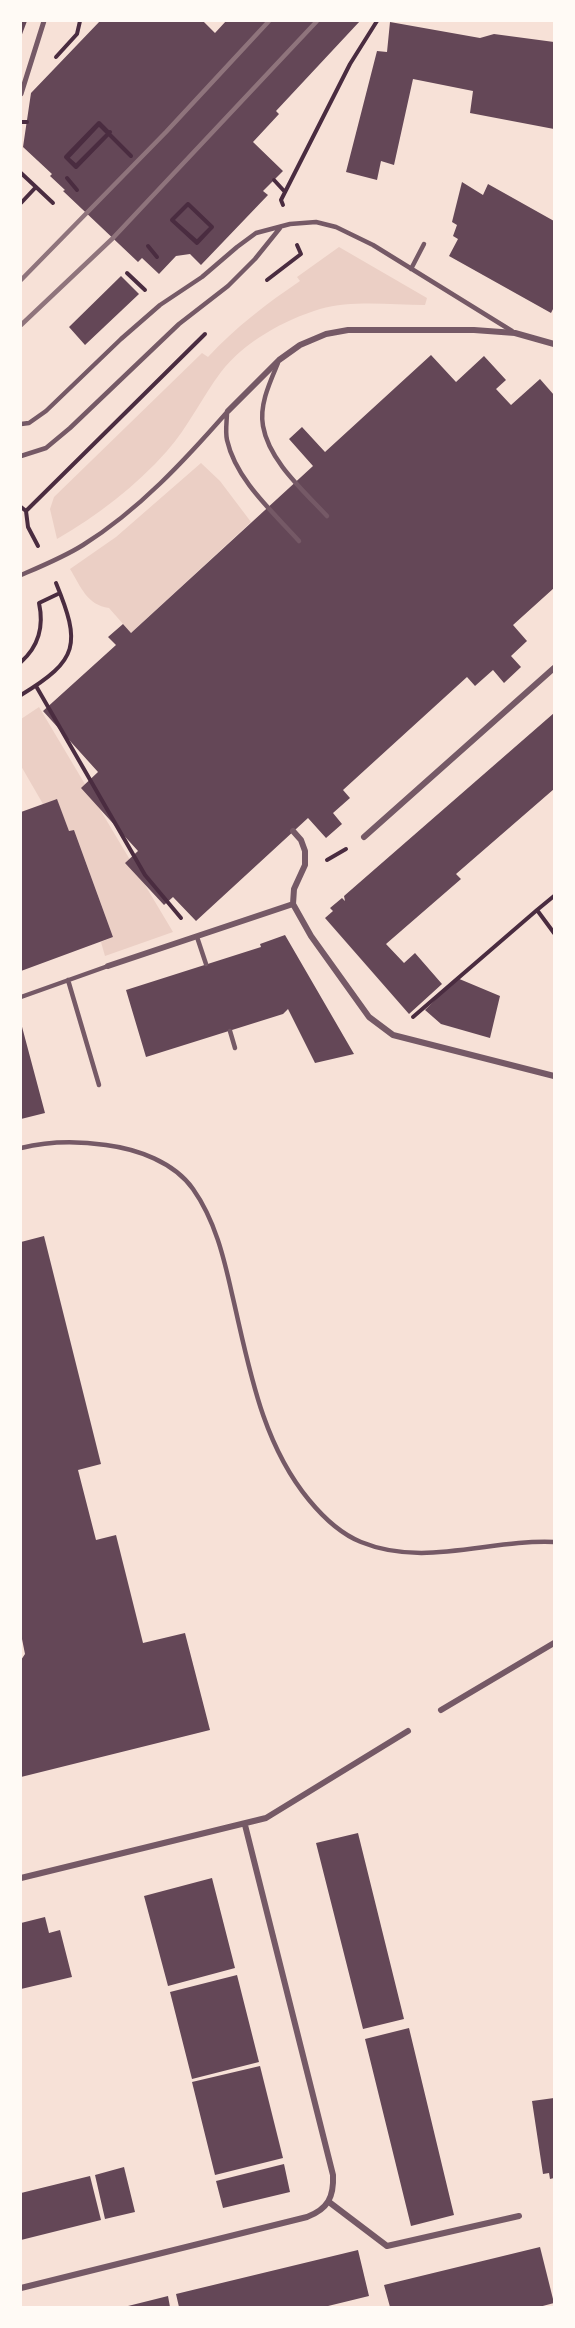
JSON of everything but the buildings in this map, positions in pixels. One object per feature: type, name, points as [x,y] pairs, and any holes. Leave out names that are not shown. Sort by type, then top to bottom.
[{"type":"street","points":[[21,94],[44,21]]},
{"type":"street","points":[[228,411],[279,360],[300,345],[326,334],[348,330],[474,330],[515,333],[553,342]]},
{"type":"street","points":[[364,837],[554,668]]},
{"type":"street","points":[[293,831],[301,840],[305,851],[305,864],[294,890],[293,904],[311,936],[369,1017],[393,1035],[554,1076]]},
{"type":"street","points":[[108,966],[293,904]]},
{"type":"street","points":[[441,1710],[554,1643]]},
{"type":"street","points":[[21,1878],[245,1824],[286,1808],[408,1731]]},
{"type":"street","points":[[21,2288],[307,2217],[320,2212],[329,2202],[334,2190],[333,2175],[245,1824]]},
{"type":"street","points":[[329,2202],[387,2246],[519,2216]]},
{"type":"lane","points":[[21,424],[29,423],[46,411],[160,305],[202,278],[237,246],[256,233],[290,224],[316,222],[336,227],[411,269],[515,333]]},
{"type":"lane","points":[[21,456],[46,448],[70,428],[179,324],[228,286],[255,259],[280,227]]},
{"type":"lane","points":[[411,269],[424,244]]},
{"type":"lane","points":[[279,360],[266,393],[262,425],[272,449],[292,477],[327,516]]},
{"type":"lane","points":[[228,411],[226,438],[235,462],[262,499],[299,541]]},
{"type":"lane","points":[[21,574],[83,546],[152,491],[187,458],[228,411]]},
{"type":"lane","points":[[197,937],[206,964]]},
{"type":"lane","points":[[21,997],[108,966]]},
{"type":"lane","points":[[68,980],[99,1085]]},
{"type":"lane","points":[[230,1031],[235,1048]]},
{"type":"lane","points":[[21,1148],[37,1144],[80,1141],[125,1148],[152,1158],[173,1170],[192,1188],[213,1224],[244,1343],[276,1452],[305,1495],[342,1532],[382,1549],[409,1553],[446,1553],[526,1540],[554,1542]]},
{"type":"path","points":[[283,205],[281,200],[350,64],[377,21]]},
{"type":"path","points":[[62,50],[67,55]]},
{"type":"path","points":[[110,132],[103,139],[89,153],[76,167],[66,157],[99,123],[109,133],[101,141],[92,149],[76,166],[67,158],[99,124],[107,132],[115,140],[131,156]]},
{"type":"path","points":[[21,173],[52,203]]},
{"type":"path","points":[[67,178],[77,190]]},
{"type":"path","points":[[274,180],[285,192]]},
{"type":"path","points":[[21,203],[36,187]]},
{"type":"path","points":[[188,204],[212,227],[204,235],[197,243],[172,220],[188,204]]},
{"type":"path","points":[[265,281],[301,254],[297,245]]},
{"type":"path","points":[[148,246],[157,257]]},
{"type":"path","points":[[26,511],[213,326]]},
{"type":"path","points":[[21,507],[26,511],[28,527],[38,547]]},
{"type":"path","points":[[21,695],[56,671],[68,655],[73,637],[70,618],[53,577]]},
{"type":"path","points":[[21,662],[30,654],[38,639],[41,627],[39,603],[60,593]]},
{"type":"path","points":[[36,686],[145,875],[197,937]]},
{"type":"path","points":[[305,864],[331,859],[364,837]]},
{"type":"path","points":[[401,1037],[409,1020],[554,896]]},
{"type":"path","points":[[537,910],[554,933]]},
{"type":"shaded area","points":[[339,247],[427,298],[425,305],[333,306],[293,319],[266,333],[230,361],[182,432],[155,464],[115,500],[57,539],[50,509],[54,497],[202,353],[208,357],[252,316],[300,281],[297,277]]},
{"type":"shaded area","points":[[201,463],[220,481],[251,522],[131,633],[109,608],[90,599],[70,569],[116,537]]},
{"type":"shaded area","points":[[39,707],[173,932],[105,956],[101,942],[113,937],[74,830],[69,831],[57,800],[43,804],[21,766],[21,719]]},
{"type":"railway","points":[[21,280],[166,132],[269,21]]},
{"type":"railway","points":[[21,325],[113,238],[317,21]]}]
